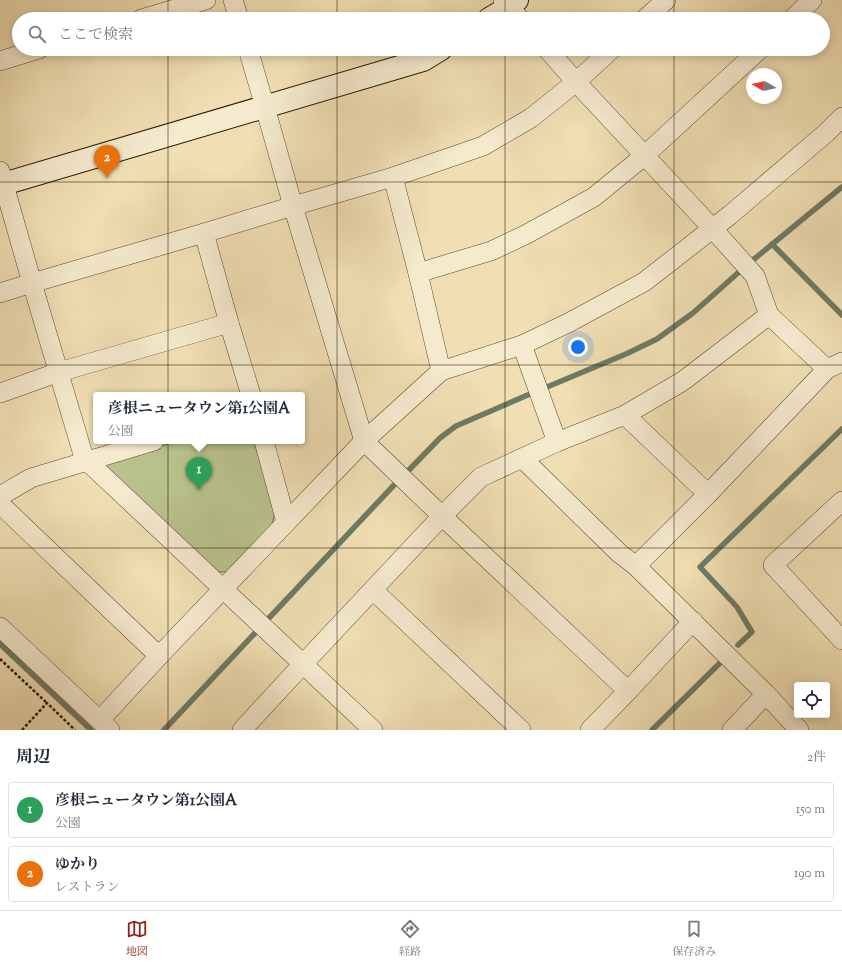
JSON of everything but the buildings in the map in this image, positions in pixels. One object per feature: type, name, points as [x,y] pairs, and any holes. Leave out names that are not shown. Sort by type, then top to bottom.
[{"type":"street","points":[[165,12],[206,0]]},
{"type":"street","points":[[233,0],[236,12]]},
{"type":"street","points":[[653,12],[666,0]]},
{"type":"street","points":[[799,12],[812,0]]},
{"type":"street","points":[[501,12],[512,6]]},
{"type":"street","points":[[0,60],[14,56]]},
{"type":"street","points":[[250,56],[266,107],[292,206],[364,441],[628,691]]},
{"type":"street","points":[[373,730],[87,461],[82,451],[1,180],[266,107],[424,60],[430,56]]},
{"type":"street","points":[[552,56],[755,276],[769,315],[834,365],[636,566]]},
{"type":"street","points":[[0,293],[393,177],[483,146],[531,118],[576,82],[604,56]]},
{"type":"street","points":[[418,273],[491,251],[594,196],[644,156],[752,56]]},
{"type":"street","points":[[0,626],[105,725],[159,656],[286,522],[364,441],[441,371],[522,345],[570,322],[644,282],[730,215],[826,133],[842,117]]},
{"type":"street","points":[[393,177],[418,273],[441,371]]},
{"type":"street","points":[[204,233],[250,392]]},
{"type":"street","points":[[242,730],[442,516],[481,477],[523,459],[557,442],[625,415],[683,381],[769,315]]},
{"type":"street","points":[[0,393],[59,372],[229,323]]},
{"type":"street","points":[[522,345],[557,442]]},
{"type":"street","points":[[625,415],[708,494]]},
{"type":"street","points":[[0,496],[31,478],[144,444]]},
{"type":"street","points":[[265,444],[286,522]]},
{"type":"street","points":[[523,459],[619,553],[636,566],[693,621],[766,694],[799,730]]},
{"type":"street","points":[[842,501],[773,565],[842,640]]},
{"type":"street","points":[[0,504],[159,656]]},
{"type":"street","points":[[373,590],[521,730]]},
{"type":"street","points":[[590,730],[693,621]]},
{"type":"street","points":[[732,730],[766,694]]},
{"type":"path","points":[[0,659],[75,730]]},
{"type":"path","points":[[22,730],[47,703]]},
{"type":"green space","points":[[168,444],[255,444],[275,512],[272,525],[229,572],[218,572],[106,469],[107,461]]},
{"type":"waterway","points":[[753,260],[842,187]]},
{"type":"waterway","points":[[772,244],[842,315]]},
{"type":"waterway","points":[[547,387],[626,354],[657,339],[693,313],[739,272]]},
{"type":"waterway","points":[[408,471],[440,438],[456,426],[530,394]]},
{"type":"waterway","points":[[738,645],[752,632],[737,607],[700,567],[842,429]]},
{"type":"waterway","points":[[269,618],[395,484]]},
{"type":"waterway","points":[[164,730],[256,632]]},
{"type":"waterway","points":[[0,644],[91,730]]},
{"type":"waterway","points":[[652,730],[721,662]]},
{"type":"place","name":"ゆかり","points":[[107,178]]},
{"type":"place","name":"彦根ニュータウン第1公園A","points":[[199,490]]}]
